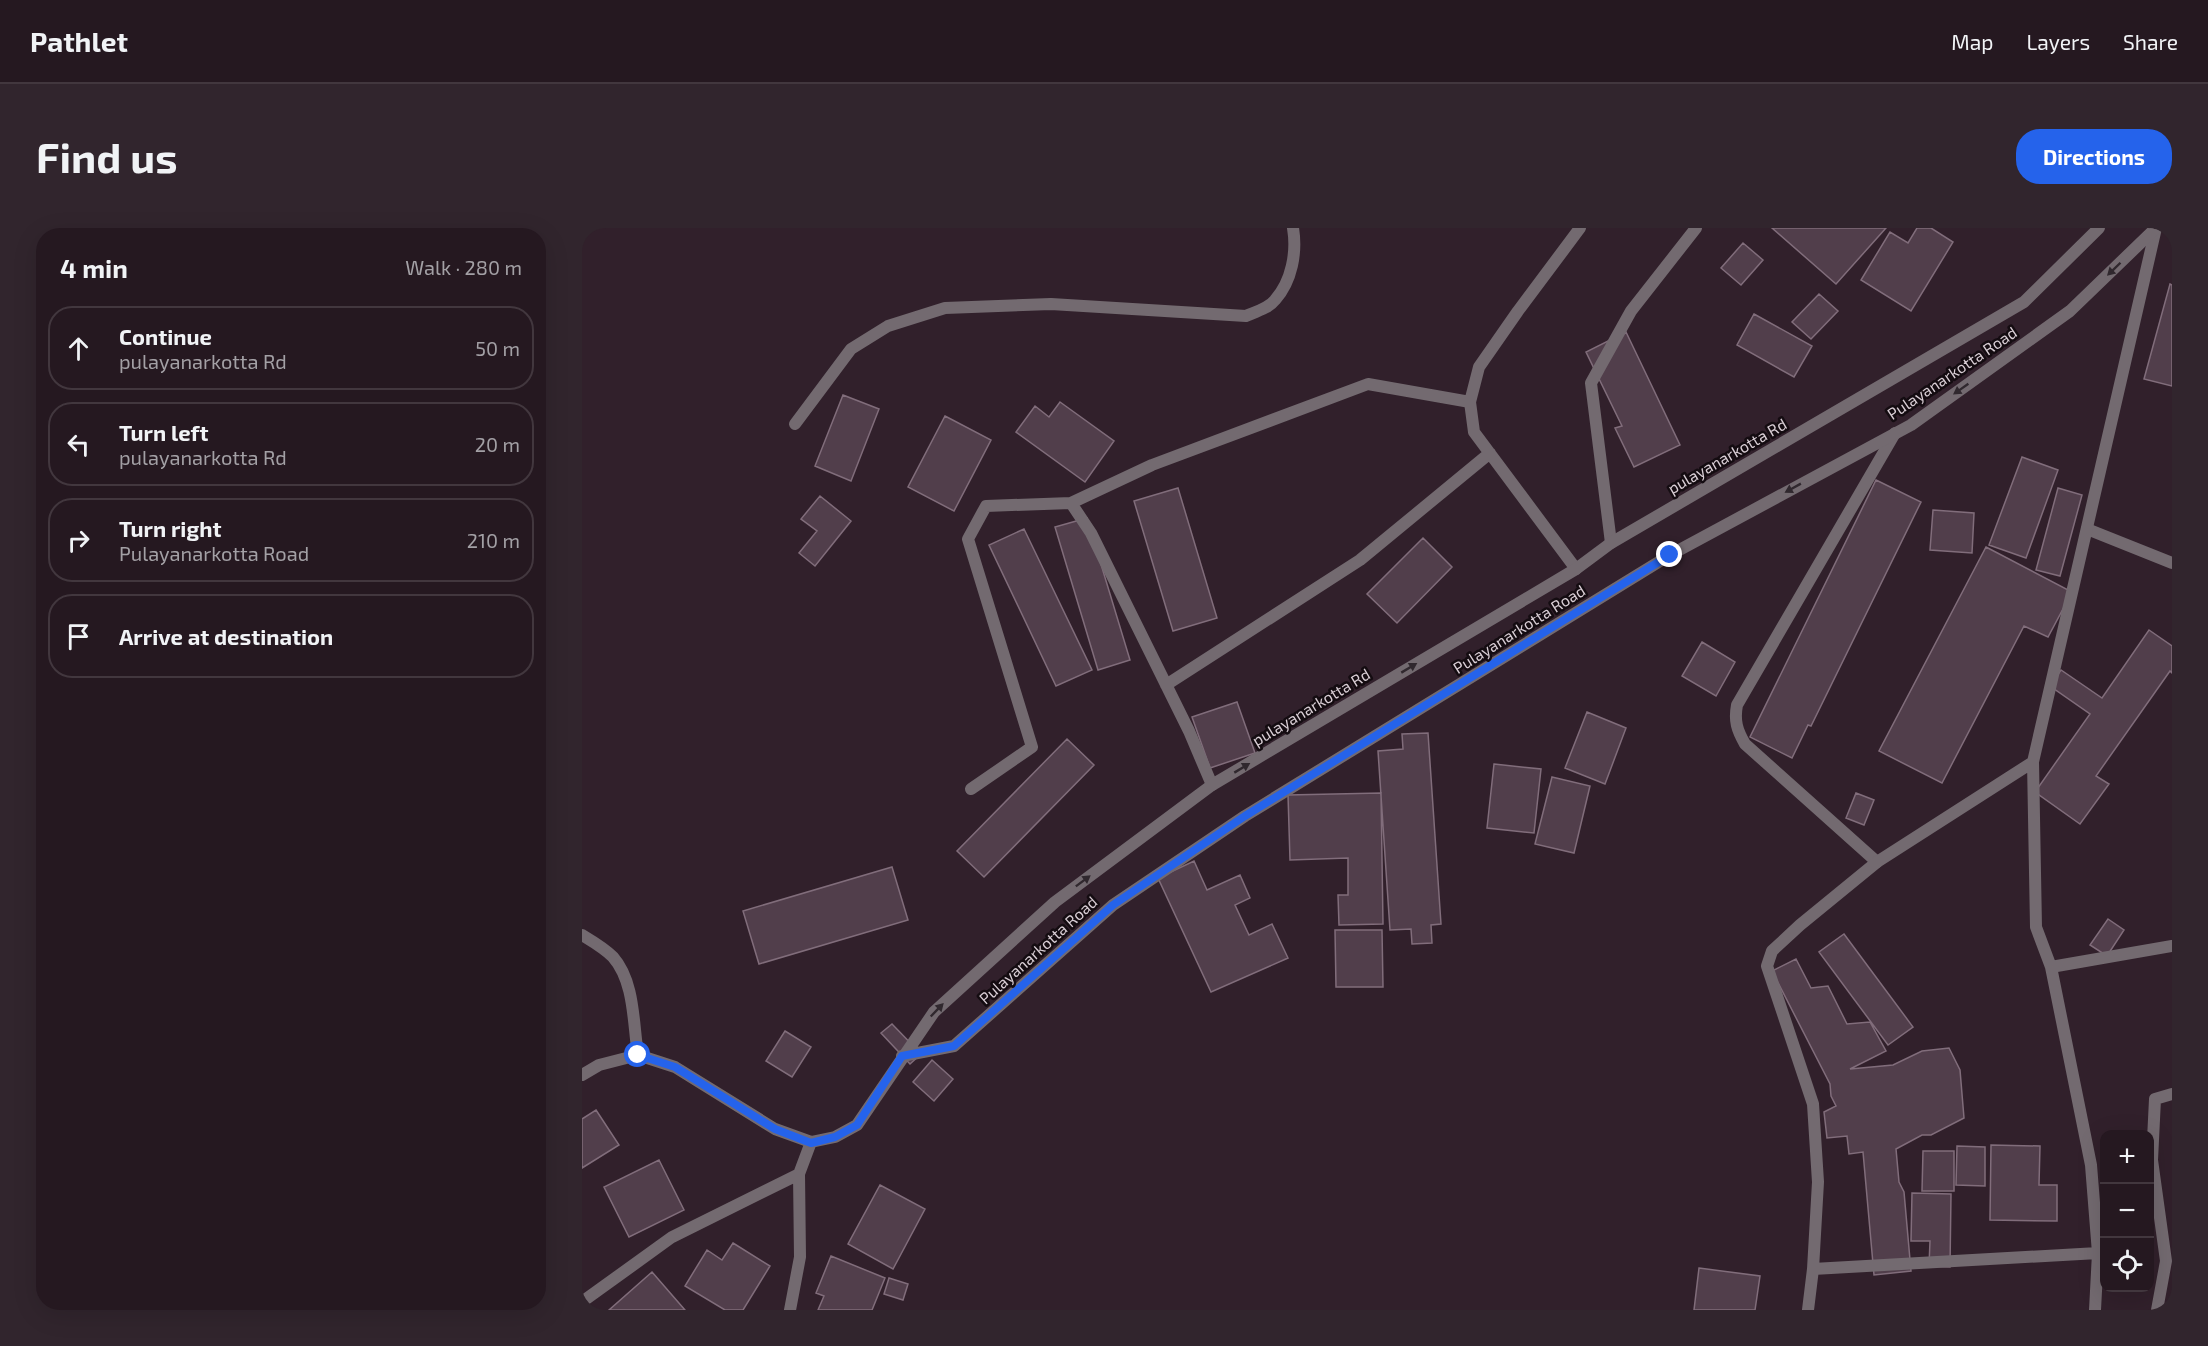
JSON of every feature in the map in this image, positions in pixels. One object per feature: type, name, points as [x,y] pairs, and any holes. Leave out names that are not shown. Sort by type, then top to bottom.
[{"type":"street","points":[[795,424],[851,349],[888,326],[945,308],[1051,304],[1246,316],[1274,302],[1289,278],[1295,242],[1293,228]]},
{"type":"street","points":[[1576,569],[1474,432],[1470,402],[1479,367],[1580,228]]},
{"type":"street","points":[[1611,543],[1591,383],[1631,311],[1696,228]]},
{"type":"street","name":"pulayanarkotta Rd","points":[[811,1143],[835,1137],[857,1125],[934,1012],[1055,902],[1212,785],[1576,569],[1611,543],[2024,302],[2099,228]]},
{"type":"street","points":[[2095,1310],[2098,1253],[2091,1165],[2051,967],[2036,927],[2033,762],[2156,228]]},
{"type":"street","name":"Pulayanarkotta Road","points":[[902,1056],[954,1046],[1113,905],[1245,816],[1670,555],[1911,424],[2070,312],[2156,228]]},
{"type":"street","points":[[971,789],[1032,747],[968,539],[986,506],[1071,503],[1152,465],[1368,384],[1470,402]]},
{"type":"street","points":[[1877,862],[1745,744],[1738,733],[1735,719],[1737,705],[1895,433]]},
{"type":"street","points":[[1166,685],[1360,561],[1490,453]]},
{"type":"street","points":[[1071,503],[1091,533],[1189,731],[1212,785]]},
{"type":"street","points":[[2087,529],[2172,563]]},
{"type":"street","points":[[1808,1310],[1818,1182],[1813,1104],[1767,966],[1772,951],[1877,862],[2033,762]]},
{"type":"street","points":[[582,935],[612,956],[622,970],[629,992],[638,1055]]},
{"type":"street","points":[[2051,967],[2172,946]]},
{"type":"street","points":[[582,1075],[599,1065],[638,1055],[675,1067],[775,1129],[811,1143],[799,1174],[800,1257],[790,1310]]},
{"type":"street","points":[[2157,1310],[2166,1261],[2152,1160],[2155,1099],[2172,1094]]},
{"type":"street","points":[[582,1302],[672,1237],[799,1174]]},
{"type":"street","points":[[1813,1269],[2098,1253]]},
{"type":"building","points":[[1772,228],[1886,228],[1836,284]]},
{"type":"building","points":[[1917,228],[1931,228],[1953,242],[1911,311],[1861,280],[1890,232],[1908,243]]},
{"type":"building","points":[[1743,243],[1763,260],[1741,285],[1721,268]]},
{"type":"building","points":[[2170,284],[2172,285],[2172,386],[2144,379]]},
{"type":"building","points":[[1819,294],[1838,311],[1811,339],[1792,322]]},
{"type":"building","points":[[1754,314],[1812,346],[1794,377],[1737,345]]},
{"type":"building","points":[[1626,332],[1680,445],[1634,467],[1615,428],[1622,426],[1586,352]]},
{"type":"building","points":[[843,395],[879,409],[851,481],[815,466]]},
{"type":"building","points":[[1060,402],[1114,441],[1085,482],[1016,432],[1035,406],[1049,417]]},
{"type":"building","points":[[945,416],[991,440],[954,511],[908,487]]},
{"type":"building","points":[[2022,457],[2058,470],[2026,558],[1989,545]]},
{"type":"building","points":[[1876,480],[1921,502],[1811,726],[1808,725],[1792,758],[1750,737]]},
{"type":"building","points":[[1178,488],[1217,618],[1173,631],[1134,501]]},
{"type":"building","points":[[2058,488],[2082,495],[2060,576],[2036,570]]},
{"type":"building","points":[[820,496],[851,521],[815,566],[799,553],[817,531],[801,519]]},
{"type":"building","points":[[1933,510],[1974,513],[1972,553],[1930,550]]},
{"type":"building","points":[[1087,518],[1130,660],[1098,670],[1055,527]]},
{"type":"building","points":[[1024,529],[1092,670],[1056,686],[989,545]]},
{"type":"building","points":[[1423,538],[1452,567],[1397,623],[1367,594]]},
{"type":"building","points":[[1986,547],[2072,592],[2048,637],[2024,626],[1942,783],[1879,751]]},
{"type":"building","points":[[2149,630],[2172,646],[2172,673],[2170,671],[2096,776],[2109,784],[2080,824],[2035,792],[2090,714],[2050,686],[2061,670],[2102,698]]},
{"type":"building","points":[[1702,642],[1735,662],[1716,696],[1682,676]]},
{"type":"building","points":[[1237,702],[1255,753],[1210,768],[1192,717]]},
{"type":"building","points":[[1587,712],[1626,728],[1605,784],[1565,768]]},
{"type":"building","points":[[1428,733],[1441,924],[1431,925],[1432,943],[1412,944],[1411,929],[1390,930],[1378,751],[1403,749],[1402,734]]},
{"type":"building","points":[[1067,739],[1094,765],[984,877],[957,851]]},
{"type":"building","points":[[1494,764],[1541,769],[1534,833],[1487,828]]},
{"type":"building","points":[[1552,777],[1590,786],[1574,853],[1535,844]]},
{"type":"building","points":[[1381,793],[1383,924],[1339,925],[1338,895],[1348,895],[1348,858],[1290,860],[1288,795]]},
{"type":"building","points":[[1856,793],[1874,800],[1864,825],[1846,818]]},
{"type":"building","points":[[1194,861],[1207,890],[1240,875],[1250,898],[1235,905],[1249,935],[1272,924],[1288,958],[1211,992],[1158,878]]},
{"type":"building","points":[[892,867],[908,920],[759,964],[743,911]]},
{"type":"building","points":[[2108,919],[2124,930],[2107,956],[2090,945]]},
{"type":"building","points":[[1335,930],[1382,930],[1383,987],[1336,987]]},
{"type":"building","points":[[1844,934],[1913,1027],[1888,1045],[1819,952]]},
{"type":"building","points":[[1796,959],[1811,988],[1828,986],[1847,1024],[1870,1022],[1886,1051],[1850,1069],[1893,1065],[1922,1051],[1949,1048],[1960,1070],[1964,1118],[1931,1135],[1922,1135],[1896,1149],[1899,1182],[1904,1192],[1911,1271],[1874,1275],[1863,1152],[1849,1154],[1847,1136],[1827,1138],[1824,1112],[1836,1106],[1831,1096],[1830,1084],[1772,971]]},
{"type":"building","points":[[892,1024],[921,1054],[910,1064],[881,1033]]},
{"type":"building","points":[[785,1031],[811,1047],[792,1077],[766,1061]]},
{"type":"building","points":[[932,1060],[953,1079],[934,1101],[913,1082]]},
{"type":"building","points":[[596,1110],[619,1145],[582,1168],[582,1119]]},
{"type":"building","points":[[1991,1145],[2040,1146],[2039,1185],[2057,1185],[2057,1221],[1990,1220]]},
{"type":"building","points":[[1957,1146],[1985,1147],[1985,1186],[1956,1185]]},
{"type":"building","points":[[1923,1151],[1954,1151],[1954,1191],[1922,1191]]},
{"type":"building","points":[[659,1160],[684,1210],[629,1237],[604,1187]]},
{"type":"building","points":[[880,1185],[925,1209],[893,1269],[848,1244]]},
{"type":"building","points":[[1912,1193],[1951,1194],[1950,1267],[1929,1266],[1930,1241],[1911,1241]]},
{"type":"building","points":[[733,1243],[770,1266],[743,1310],[725,1310],[685,1286],[707,1250],[722,1260]]},
{"type":"building","points":[[831,1256],[885,1278],[872,1310],[818,1310],[824,1296],[816,1293]]},
{"type":"building","points":[[1699,1268],[1760,1276],[1755,1310],[1694,1310]]},
{"type":"building","points":[[652,1272],[685,1310],[609,1310]]},
{"type":"building","points":[[889,1278],[908,1284],[903,1300],[884,1294]]},
{"type":"route","points":[[638,1055],[675,1067],[775,1129],[811,1143],[835,1137],[857,1125],[902,1056],[954,1046],[1113,905],[1245,816],[1670,555]]}]
